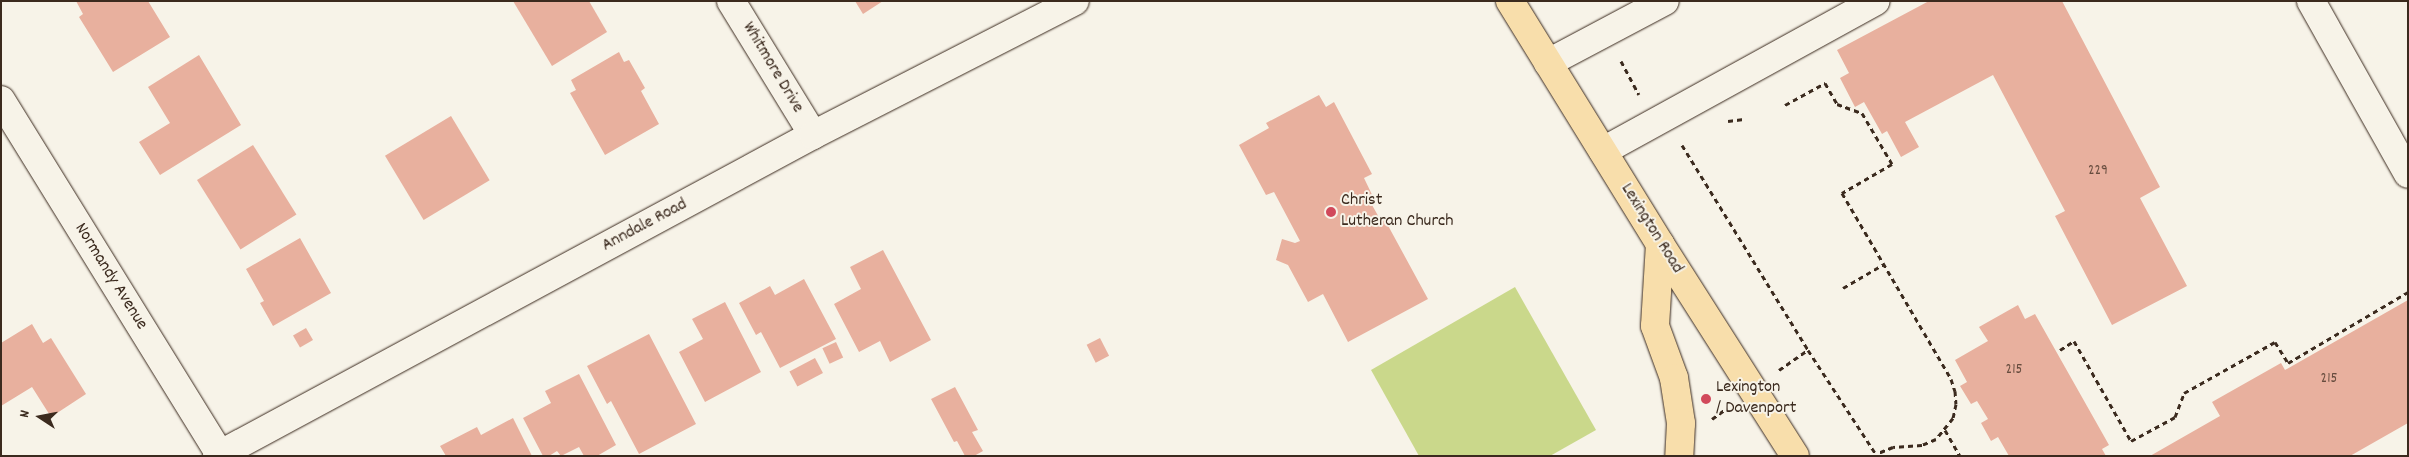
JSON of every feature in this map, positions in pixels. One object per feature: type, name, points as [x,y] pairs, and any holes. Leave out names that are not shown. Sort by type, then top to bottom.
[{"type":"main road","name":"Lexington Road","points":[[1510,1],[1791,454]]},
{"type":"main road","points":[[1660,244],[1655,326],[1674,378],[1681,423],[1678,456]]},
{"type":"street","name":"Whitmore Drive","points":[[731,1],[813,136]]},
{"type":"street","name":"Anndale Road","points":[[218,455],[813,136],[1076,1]]},
{"type":"street","points":[[1548,63],[1665,1]]},
{"type":"street","points":[[1603,151],[1876,1]]},
{"type":"street","points":[[2311,1],[2408,174]]},
{"type":"street","name":"Normandy Avenue","points":[[1,100],[218,455]]},
{"type":"path","points":[[1606,33],[1638,93],[1676,136],[1808,350],[1876,455],[1893,447],[1922,445],[1936,440],[1953,418],[1956,404],[1951,379],[1842,193],[1892,164],[1862,114],[1837,104],[1825,83],[1785,105]]},
{"type":"path","points":[[1843,288],[1884,264]]},
{"type":"path","points":[[2060,350],[2074,341],[2130,441],[2176,417],[2184,393],[2275,342],[2288,363],[2408,292]]},
{"type":"path","points":[[1784,367],[1808,350]]},
{"type":"path","points":[[1945,430],[1960,456]]},
{"type":"green space","points":[[1515,287],[1596,430],[1550,456],[1419,456],[1371,370]]},
{"type":"building","points":[[76,1],[148,1],[170,37],[113,72],[79,17],[83,14]]},
{"type":"building","points":[[513,1],[589,1],[607,32],[552,66]]},
{"type":"building","points":[[855,1],[883,1],[863,14]]},
{"type":"building","points":[[1929,1],[2062,1],[2160,187],[2140,198],[2187,286],[2112,325],[2055,216],[2065,211],[1993,75],[1905,122],[1919,147],[1901,157],[1887,131],[1882,134],[1864,102],[1855,107],[1840,78],[1849,73],[1837,50]]},
{"type":"building","points":[[619,52],[624,62],[629,60],[645,88],[641,91],[659,124],[605,155],[570,93],[576,90],[571,80]]},
{"type":"building","points":[[199,55],[241,125],[160,175],[139,142],[170,123],[148,87]]},
{"type":"building","name":"Christ Lutheran Church","points":[[1319,95],[1326,107],[1334,102],[1372,174],[1364,178],[1376,203],[1372,205],[1381,221],[1385,220],[1428,299],[1348,342],[1323,294],[1308,302],[1288,265],[1276,260],[1282,239],[1295,243],[1300,241],[1274,192],[1266,195],[1239,145],[1269,128],[1266,123]]},
{"type":"building","points":[[451,116],[490,180],[424,220],[385,156]]},
{"type":"building","points":[[253,145],[296,215],[240,250],[197,180]]},
{"type":"building","points":[[300,238],[331,293],[273,326],[260,303],[264,301],[246,269]]},
{"type":"building","points":[[883,250],[931,340],[890,362],[880,341],[859,352],[834,304],[861,289],[850,267]]},
{"type":"building","points":[[804,279],[836,339],[780,368],[761,332],[756,335],[739,303],[770,286],[775,295]]},
{"type":"building","points":[[2408,300],[2408,423],[2350,456],[2150,456],[2220,416],[2212,402],[2281,363],[2285,370]]},
{"type":"building","points":[[725,302],[761,372],[705,402],[679,352],[703,339],[692,319]]},
{"type":"building","points":[[2018,305],[2025,319],[2035,314],[2109,445],[2102,449],[2106,456],[2009,456],[1998,437],[1991,441],[1981,423],[1988,419],[1977,401],[1971,404],[1960,386],[1967,382],[1955,360],[1988,341],[1979,327]]},
{"type":"building","points":[[32,324],[43,343],[51,338],[86,394],[51,417],[32,387],[1,406],[1,343]]},
{"type":"building","points":[[306,328],[313,340],[300,348],[293,336]]},
{"type":"building","points":[[649,334],[696,424],[639,454],[611,401],[607,404],[587,366]]},
{"type":"building","points":[[1100,338],[1109,356],[1096,363],[1087,345]]},
{"type":"building","points":[[836,342],[843,357],[830,364],[822,348]]},
{"type":"building","points":[[815,358],[823,373],[797,387],[789,372]]},
{"type":"building","points":[[579,374],[616,445],[597,456],[584,456],[579,447],[561,456],[557,451],[549,456],[543,456],[523,418],[551,403],[545,391]]},
{"type":"building","points":[[955,387],[978,430],[972,432],[983,451],[974,456],[965,456],[957,441],[954,442],[931,399]]},
{"type":"building","points":[[513,418],[532,456],[446,456],[440,446],[477,427],[481,435]]},
{"type":"place","name":"Christ Lutheran Church","points":[[1331,212]]},
{"type":"place","name":"Lexington / Davenport","points":[[1706,399]]}]
